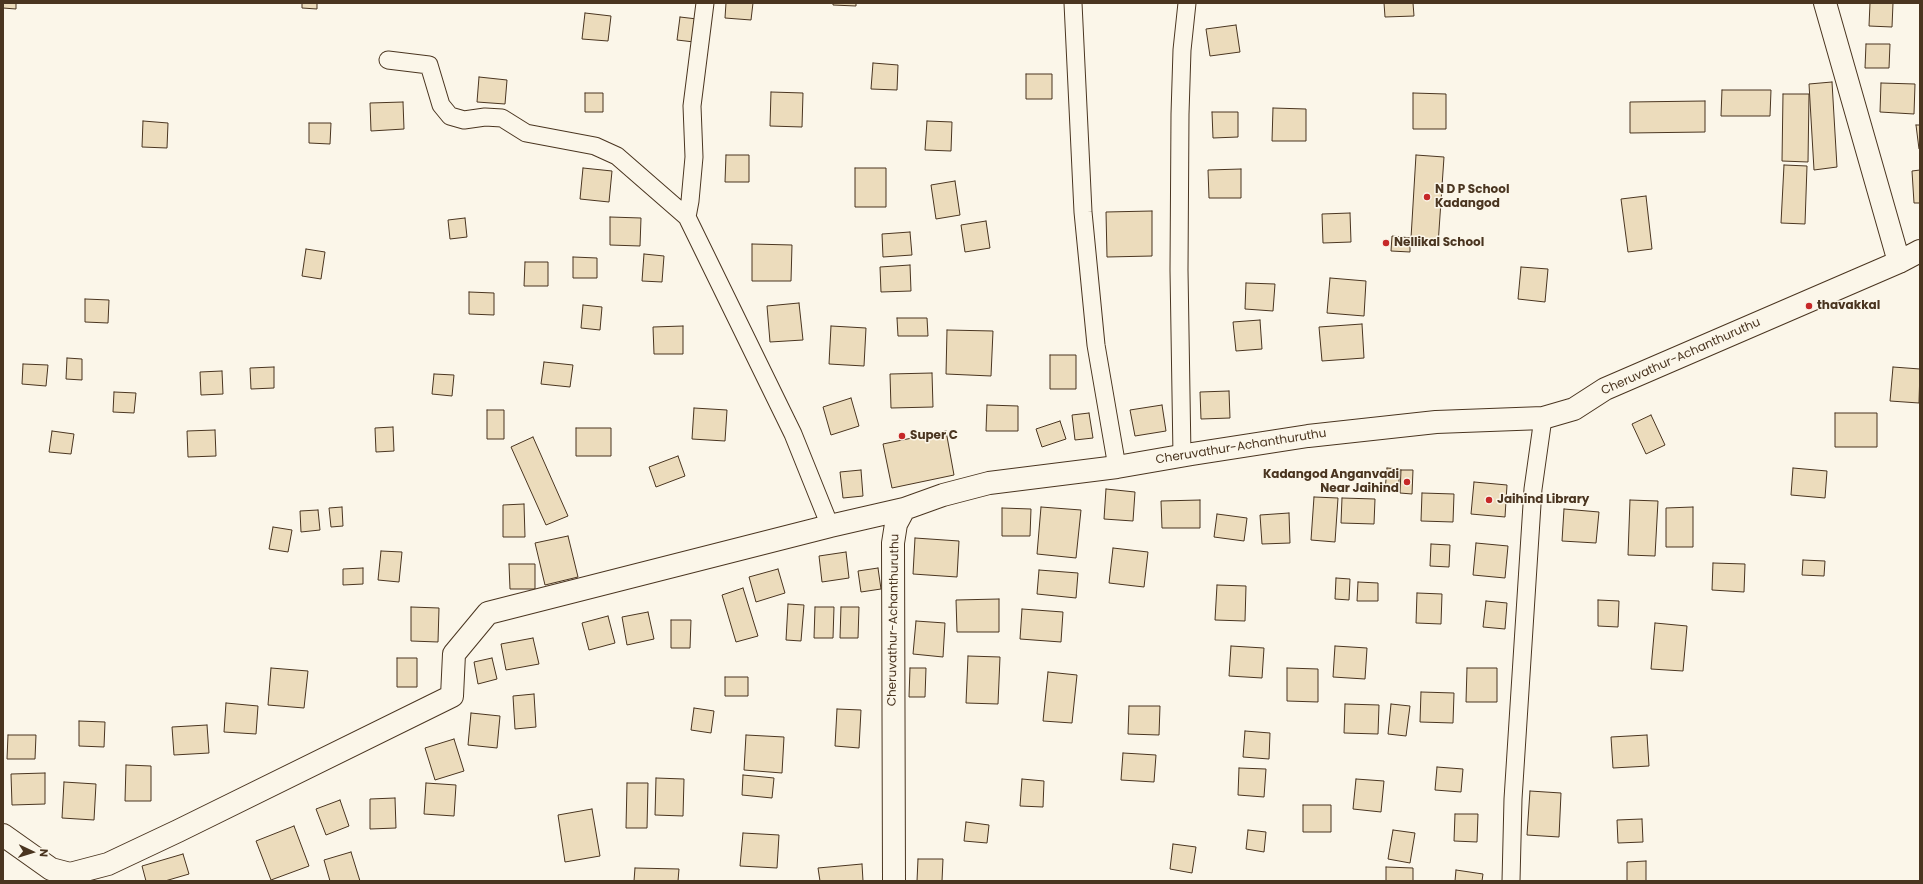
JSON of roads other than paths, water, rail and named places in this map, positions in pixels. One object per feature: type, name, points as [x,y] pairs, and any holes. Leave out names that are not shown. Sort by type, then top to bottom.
[{"type":"main road","points":[[1826,3],[1899,262]]},
{"type":"main road","name":"Cheruvathur-Achanthuruthu","points":[[894,881],[894,543],[896,524],[904,509],[943,495],[989,483],[1117,467],[1308,436],[1436,422],[1543,418],[1574,409],[1605,389],[1899,262],[1920,251]]},
{"type":"main road","points":[[3,835],[51,869],[74,878],[150,844],[452,696],[454,654],[488,613],[830,526],[904,509]]},
{"type":"street","points":[[687,217],[694,157],[692,106],[705,3]]},
{"type":"street","points":[[1073,3],[1082,212],[1096,345],[1117,467]]},
{"type":"street","points":[[1182,456],[1179,270],[1179,137],[1182,50],[1187,3]]},
{"type":"street","points":[[388,60],[429,65],[441,105],[450,116],[464,120],[485,117],[502,118],[526,133],[595,146],[617,156],[687,217],[793,434],[830,526]]},
{"type":"street","points":[[1511,881],[1513,799],[1532,497],[1543,418]]},
{"type":"place","name":"N D P School Kadangod","points":[[1427,197]]},
{"type":"place","name":"Nellikal School","points":[[1386,243]]},
{"type":"place","name":"thavakkal","points":[[1809,306]]},
{"type":"place","name":"Super C","points":[[902,436]]},
{"type":"place","name":"Kadangod Anganvadi Near Jaihind","points":[[1407,482]]},
{"type":"place","name":"Jaihind Library","points":[[1489,500]]}]
